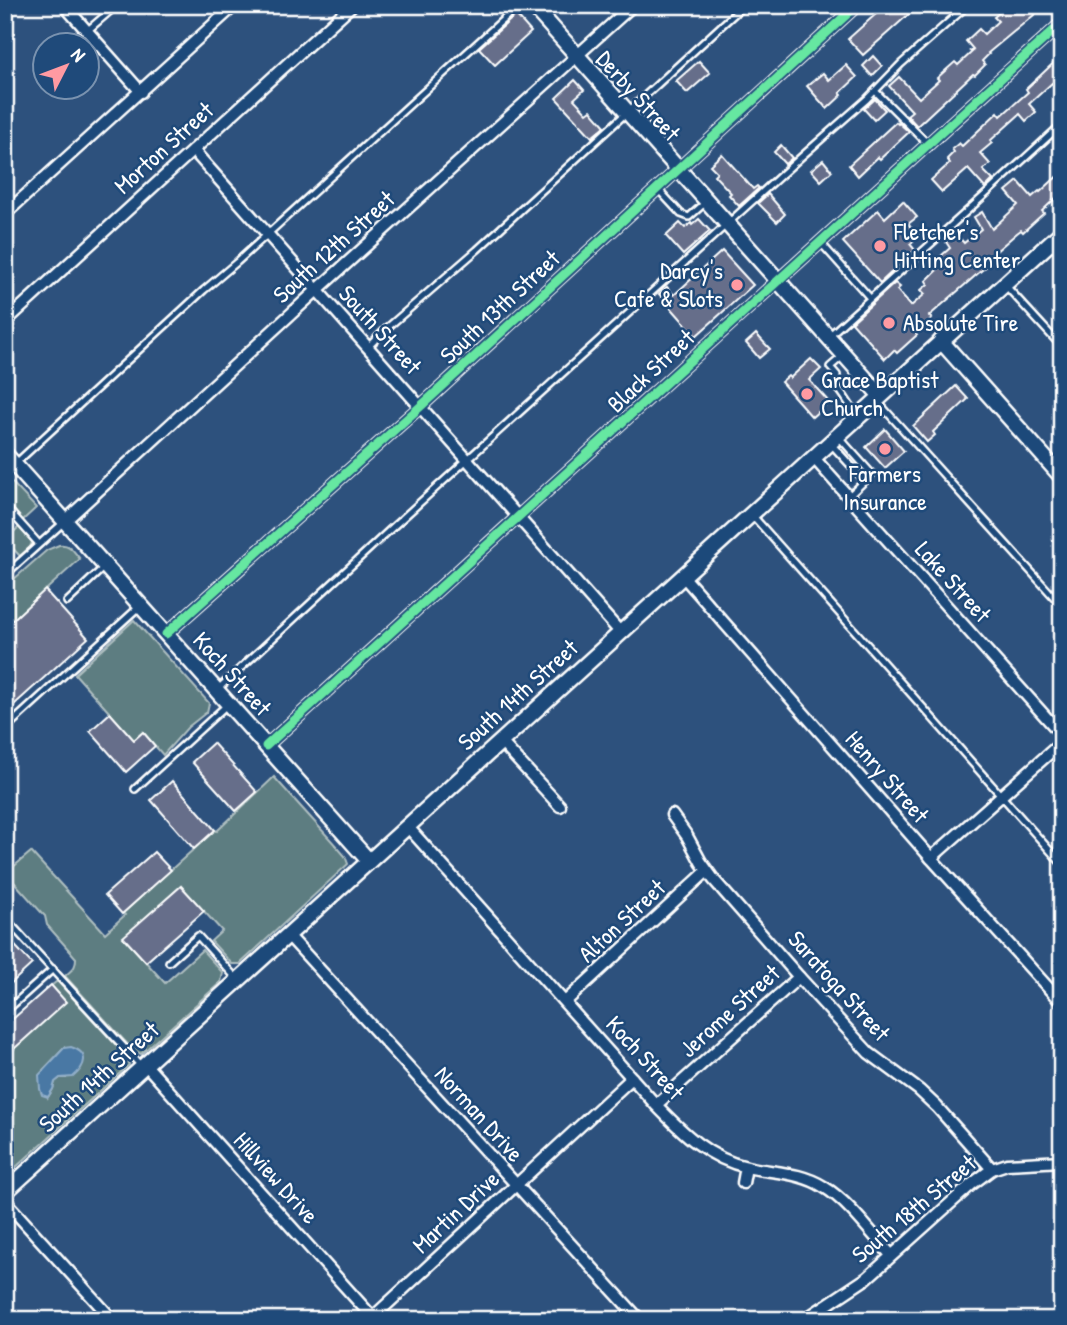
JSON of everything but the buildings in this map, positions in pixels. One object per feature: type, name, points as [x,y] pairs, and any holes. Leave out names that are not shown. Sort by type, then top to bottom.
[{"type":"main road","name":"Derby Street","points":[[532,5],[844,355],[878,398]]},
{"type":"main road","name":"South 14th Street","points":[[5,1192],[1061,234]]},
{"type":"main road","points":[[941,341],[1062,477]]},
{"type":"main road","name":"Koch Street","points":[[10,459],[369,861]]},
{"type":"street","points":[[64,5],[141,92]]},
{"type":"street","points":[[5,214],[235,5]]},
{"type":"street","name":"Morton Street","points":[[5,322],[352,5]]},
{"type":"street","name":"South 12th Street","points":[[65,521],[633,5]]},
{"type":"street","name":"South 13th Street","points":[[166,634],[421,406],[857,5]]},
{"type":"street","name":"Black Street","points":[[267,746],[1062,23]]},
{"type":"street","name":"South Street","points":[[193,150],[620,632]]},
{"type":"street","name":"Lake Street","points":[[813,457],[1062,735]]},
{"type":"street","name":"Henry Street","points":[[683,576],[1062,1003]]},
{"type":"street","points":[[500,742],[560,806]]},
{"type":"street","points":[[931,858],[1062,742]]},
{"type":"street","name":"Saratoga Street","points":[[672,815],[707,871],[799,977],[869,1053],[919,1090],[937,1107],[992,1169]]},
{"type":"street","name":"Koch Street","points":[[408,827],[656,1105],[692,1141],[726,1161],[803,1177],[823,1186],[836,1195],[891,1255]]},
{"type":"street","name":"Alton Street","points":[[565,1002],[707,871]]},
{"type":"street","name":"Norman Drive","points":[[288,935],[640,1320]]},
{"type":"street","name":"Jerome Street","points":[[656,1105],[799,977]]},
{"type":"street","name":"Hillview Drive","points":[[144,1066],[373,1319]]},
{"type":"street","name":"Martin Drive","points":[[373,1319],[632,1078]]},
{"type":"street","name":"South 18th Street","points":[[804,1320],[861,1282],[992,1169],[1007,1164],[1062,1160]]},
{"type":"street","points":[[743,1183],[746,1167]]},
{"type":"street","points":[[5,1201],[113,1320]]},
{"type":"lane","points":[[87,31],[117,5]]},
{"type":"lane","points":[[10,459],[267,234],[519,5]]},
{"type":"lane","points":[[368,347],[744,5]]},
{"type":"lane","points":[[216,691],[968,5]]},
{"type":"lane","points":[[875,91],[928,144]]},
{"type":"lane","points":[[827,337],[1062,124]]},
{"type":"lane","points":[[657,188],[681,214],[689,217],[707,202]]},
{"type":"lane","points":[[820,242],[870,298]]},
{"type":"lane","points":[[1004,284],[1062,347]]},
{"type":"lane","points":[[844,355],[830,368],[837,375],[836,386],[858,416]]},
{"type":"lane","points":[[878,398],[1062,606]]},
{"type":"lane","points":[[833,439],[865,481]]},
{"type":"lane","points":[[833,439],[873,474],[848,496]]},
{"type":"lane","points":[[5,506],[39,544]]},
{"type":"lane","points":[[751,513],[1062,864]]},
{"type":"lane","points":[[5,575],[65,521]]},
{"type":"lane","points":[[67,602],[106,566]]},
{"type":"lane","points":[[5,729],[141,606]]},
{"type":"lane","points":[[135,789],[228,704]]},
{"type":"lane","points":[[5,918],[144,1066]]},
{"type":"lane","points":[[169,962],[198,936],[238,981]]},
{"type":"lane","points":[[5,1012],[52,970]]},
{"type":"green space","points":[[5,475],[36,508],[22,521],[5,502]]},
{"type":"green space","points":[[19,527],[32,542],[20,556],[5,540]]},
{"type":"green space","points":[[59,545],[69,547],[80,559],[5,627],[5,587],[47,550]]},
{"type":"green space","points":[[134,620],[209,703],[207,712],[188,727],[163,755],[143,732],[134,740],[75,674]]},
{"type":"green space","points":[[274,777],[345,856],[348,864],[240,964],[232,964],[211,941],[222,931],[181,886],[124,938],[165,983],[202,950],[223,973],[221,982],[141,1054],[133,1050],[65,976],[74,967],[76,958],[47,925],[45,916],[6,873],[31,852],[105,933],[125,915],[123,913]]},
{"type":"green space","points":[[58,982],[126,1056],[129,1065],[5,1177],[5,1057],[51,986]],"holes":[[[64,1048],[66,1078],[55,1082],[48,1097],[43,1070]]]},
{"type":"water","points":[[71,1047],[83,1056],[81,1069],[73,1077],[60,1078],[55,1082],[48,1097],[42,1095],[39,1075],[64,1048]]},
{"type":"cycle path","points":[[166,634],[421,406],[857,5]]},
{"type":"cycle path","points":[[266,746],[1062,23]]},
{"type":"place","name":"Fletcher's Hitting Center","points":[[880,246]]},
{"type":"place","name":"Darcy's Cafe & Slots","points":[[737,285]]},
{"type":"place","name":"Absolute Tire","points":[[889,323]]},
{"type":"place","name":"Grace Baptist Church","points":[[807,394]]},
{"type":"place","name":"Farmers Insurance","points":[[885,449]]}]
